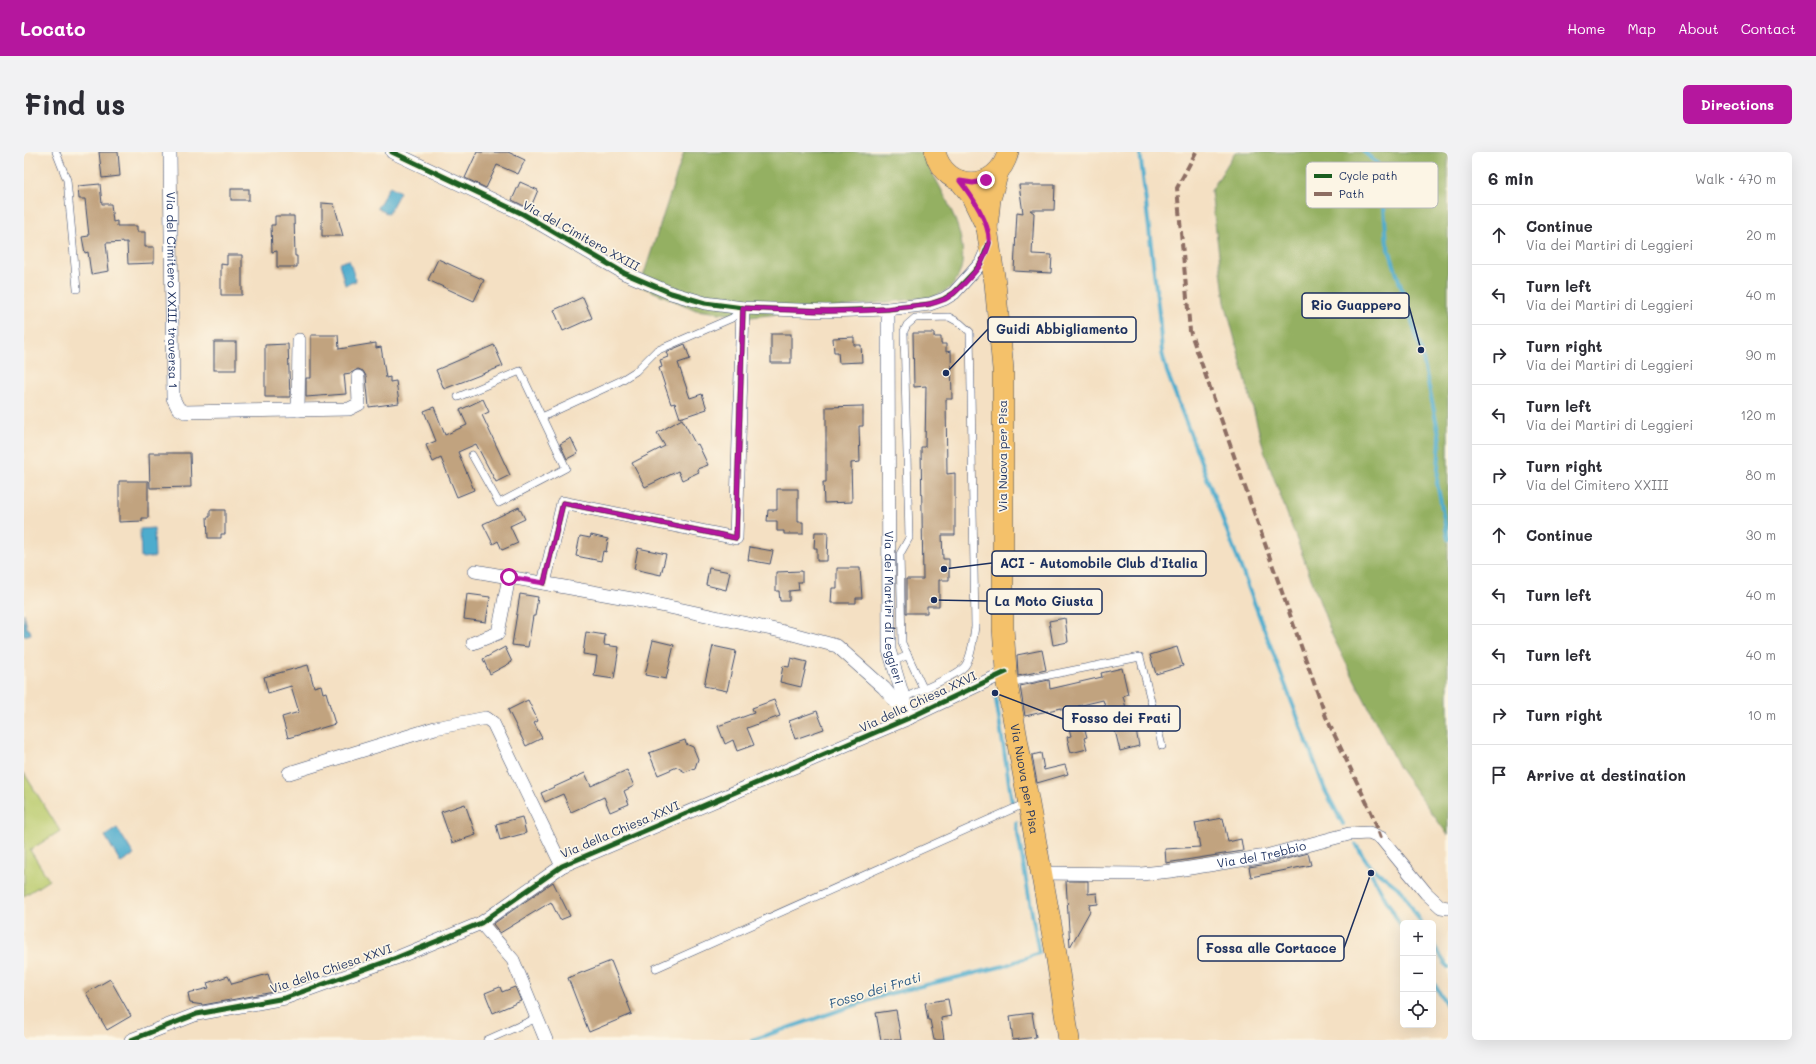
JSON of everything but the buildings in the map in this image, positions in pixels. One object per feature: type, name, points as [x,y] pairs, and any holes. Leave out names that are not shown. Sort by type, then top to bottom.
[{"type":"main road","points":[[935,152],[943,169],[948,174],[960,181],[973,183],[980,182],[998,172]]},
{"type":"main road","points":[[988,236],[990,199],[998,172],[1006,160],[1008,152]]},
{"type":"main road","points":[[960,181],[971,195],[988,236]]},
{"type":"main road","name":"Via Nuova per Pisa","points":[[988,236],[1001,333],[1003,369],[1003,628],[1007,678],[1056,953],[1069,1040]]},
{"type":"street","name":"Via del Cimitero XXIII traversa 1","points":[[170,152],[173,398],[178,408],[185,412],[350,409],[359,404],[358,378]]},
{"type":"street","name":"Via del Cimitero XXIII","points":[[392,152],[523,214],[624,273],[671,293],[705,303],[743,308],[826,312],[888,309],[930,304],[944,299],[954,293],[981,263],[988,236]]},
{"type":"street","points":[[544,583],[563,503],[736,538],[743,308]]},
{"type":"street","name":"Via dei Martiri di Leggieri","points":[[888,309],[889,650],[909,718]]},
{"type":"street","points":[[298,410],[299,340]]},
{"type":"street","name":"Via dei Martiri di Leggieri","points":[[475,571],[632,599],[785,632],[837,646],[884,688],[909,718]]},
{"type":"street","points":[[473,643],[498,633],[509,577]]},
{"type":"street","name":"Via della Chiesa XXVI","points":[[131,1040],[198,1014],[285,998],[396,958],[481,923],[562,866],[909,718],[1007,678]]},
{"type":"street","points":[[289,773],[436,728],[486,718],[492,723],[562,866]]},
{"type":"street","name":"Via del Trebbio","points":[[1042,873],[1141,874],[1171,871],[1266,856],[1349,834],[1369,833],[1381,838],[1426,893],[1441,907],[1448,908]]},
{"type":"street","points":[[481,923],[513,960],[546,1040]]},
{"type":"lane","points":[[56,152],[67,180],[77,289]]},
{"type":"lane","points":[[542,417],[620,381],[636,371],[656,351],[732,318],[743,308]]},
{"type":"lane","points":[[903,698],[953,674],[964,666],[968,660],[975,627],[970,332],[960,323],[949,317],[915,318],[907,325],[904,331],[909,538],[900,554],[902,643],[923,688]]},
{"type":"lane","points":[[458,397],[520,371],[566,468],[499,503],[472,455]]},
{"type":"lane","points":[[893,662],[908,655]]},
{"type":"lane","points":[[1007,678],[1140,657],[1162,746]]},
{"type":"lane","points":[[656,968],[1029,802]]},
{"type":"lane","points":[[487,1040],[537,1018]]},
{"type":"green space","points":[[684,152],[921,152],[947,200],[955,219],[963,256],[960,272],[951,287],[933,297],[751,317],[696,310],[640,286]]},
{"type":"green space","points":[[1235,152],[1448,152],[1448,835],[1399,768],[1332,635],[1265,454],[1225,302],[1211,191]]},
{"type":"green space","points":[[24,773],[60,831],[30,850],[49,880],[24,896]]},
{"type":"water","points":[[390,186],[400,192],[388,214],[377,208]]},
{"type":"water","points":[[349,260],[356,281],[345,285],[339,263]]},
{"type":"water","points":[[154,528],[155,557],[141,558],[140,529]]},
{"type":"water","points":[[24,613],[27,628],[30,630],[31,634],[24,636]]},
{"type":"water","points":[[117,828],[134,855],[121,863],[105,836]]},
{"type":"waterway","points":[[1140,152],[1159,314],[1162,353],[1167,372],[1325,790],[1343,824]]},
{"type":"waterway","points":[[1364,152],[1376,162]]},
{"type":"waterway","points":[[1384,208],[1387,243],[1421,350],[1440,439],[1437,483],[1448,539]]},
{"type":"waterway","name":"Fosso dei Frati","points":[[995,693],[1012,802]]},
{"type":"waterway","name":"Fosso dei Frati","points":[[752,1040],[888,994],[1004,966],[1039,953],[1016,823]]},
{"type":"waterway","points":[[1356,845],[1370,866],[1402,891],[1419,920]]},
{"type":"waterway","points":[[1370,866],[1371,873],[1400,925]]},
{"type":"waterway","points":[[1436,949],[1448,968]]},
{"type":"waterway","points":[[1436,987],[1448,1007]]},
{"type":"marked path","points":[[1196,152],[1177,188],[1190,331],[1326,717],[1372,814],[1381,838]]},
{"type":"cycle path","points":[[392,152],[523,214],[624,273],[671,293],[705,303],[743,308],[826,311],[888,309],[930,304],[944,299],[954,293],[981,263],[989,243]]},
{"type":"cycle path","points":[[544,583],[563,503],[736,538],[743,308]]},
{"type":"cycle path","points":[[131,1040],[197,1014],[285,998],[396,958],[481,923],[562,866],[909,718],[1006,672]]},
{"type":"place","name":"Rio Guappero","points":[[1421,350]]},
{"type":"place","name":"Guidi Abbigliamento","points":[[946,373]]},
{"type":"place","name":"ACI - Automobile Club d'Italia","points":[[944,569]]},
{"type":"place","name":"La Moto Giusta","points":[[934,600]]},
{"type":"place","name":"Fosso dei Frati","points":[[995,693]]},
{"type":"place","name":"Fossa alle Cortacce","points":[[1371,873]]},
{"type":"route","points":[[509,577],[544,583],[563,503],[736,538],[743,308],[826,312],[888,309],[930,304],[944,299],[954,293],[974,273],[981,263],[989,243],[987,228],[980,212],[971,195],[960,181],[973,183],[986,180]]}]
